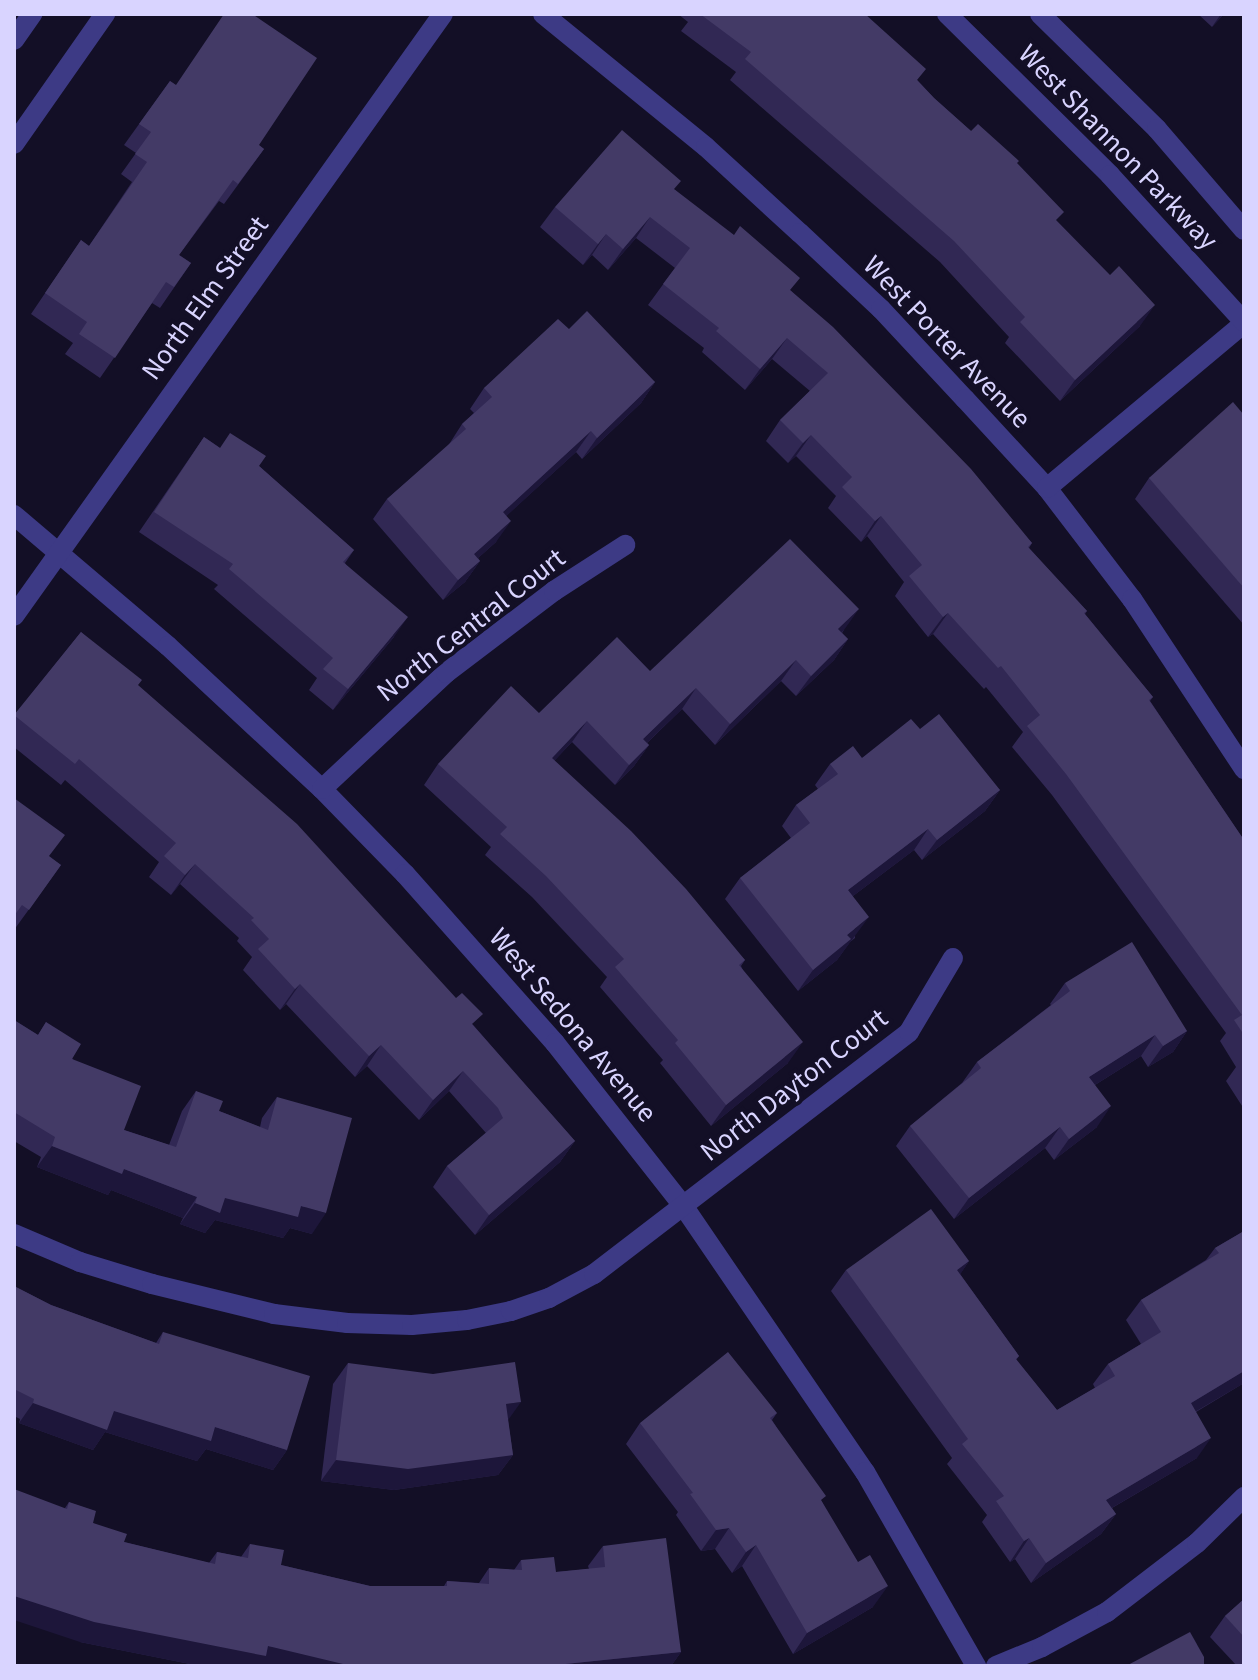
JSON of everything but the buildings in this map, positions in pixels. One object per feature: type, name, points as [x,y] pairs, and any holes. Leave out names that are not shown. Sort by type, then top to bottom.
[{"type":"street","points":[[14,40],[32,14]]},
{"type":"street","points":[[14,144],[105,14]]},
{"type":"street","name":"North Elm Street","points":[[14,616],[443,14]]},
{"type":"street","name":"West Porter Avenue","points":[[543,14],[706,147],[881,309],[1047,488],[1132,599],[1244,769]]},
{"type":"street","name":"West Shannon Parkway","points":[[947,14],[1110,175],[1244,323]]},
{"type":"street","name":"West Shannon Parkway","points":[[1040,14],[1157,129],[1244,230]]},
{"type":"street","points":[[1047,488],[1244,323]]},
{"type":"street","name":"West Sedona Avenue","points":[[14,515],[168,646],[322,789],[405,874],[555,1043],[684,1207],[865,1472],[976,1666]]},
{"type":"street","name":"North Central Court","points":[[322,789],[446,673],[554,591],[625,545]]},
{"type":"street","name":"North Dayton Court","points":[[14,1234],[80,1262],[217,1302],[274,1314],[347,1323],[412,1325],[467,1320],[549,1298],[594,1274],[909,1032],[953,958]]},
{"type":"street","points":[[996,1666],[1042,1647],[1107,1612],[1197,1543],[1244,1497]]}]
